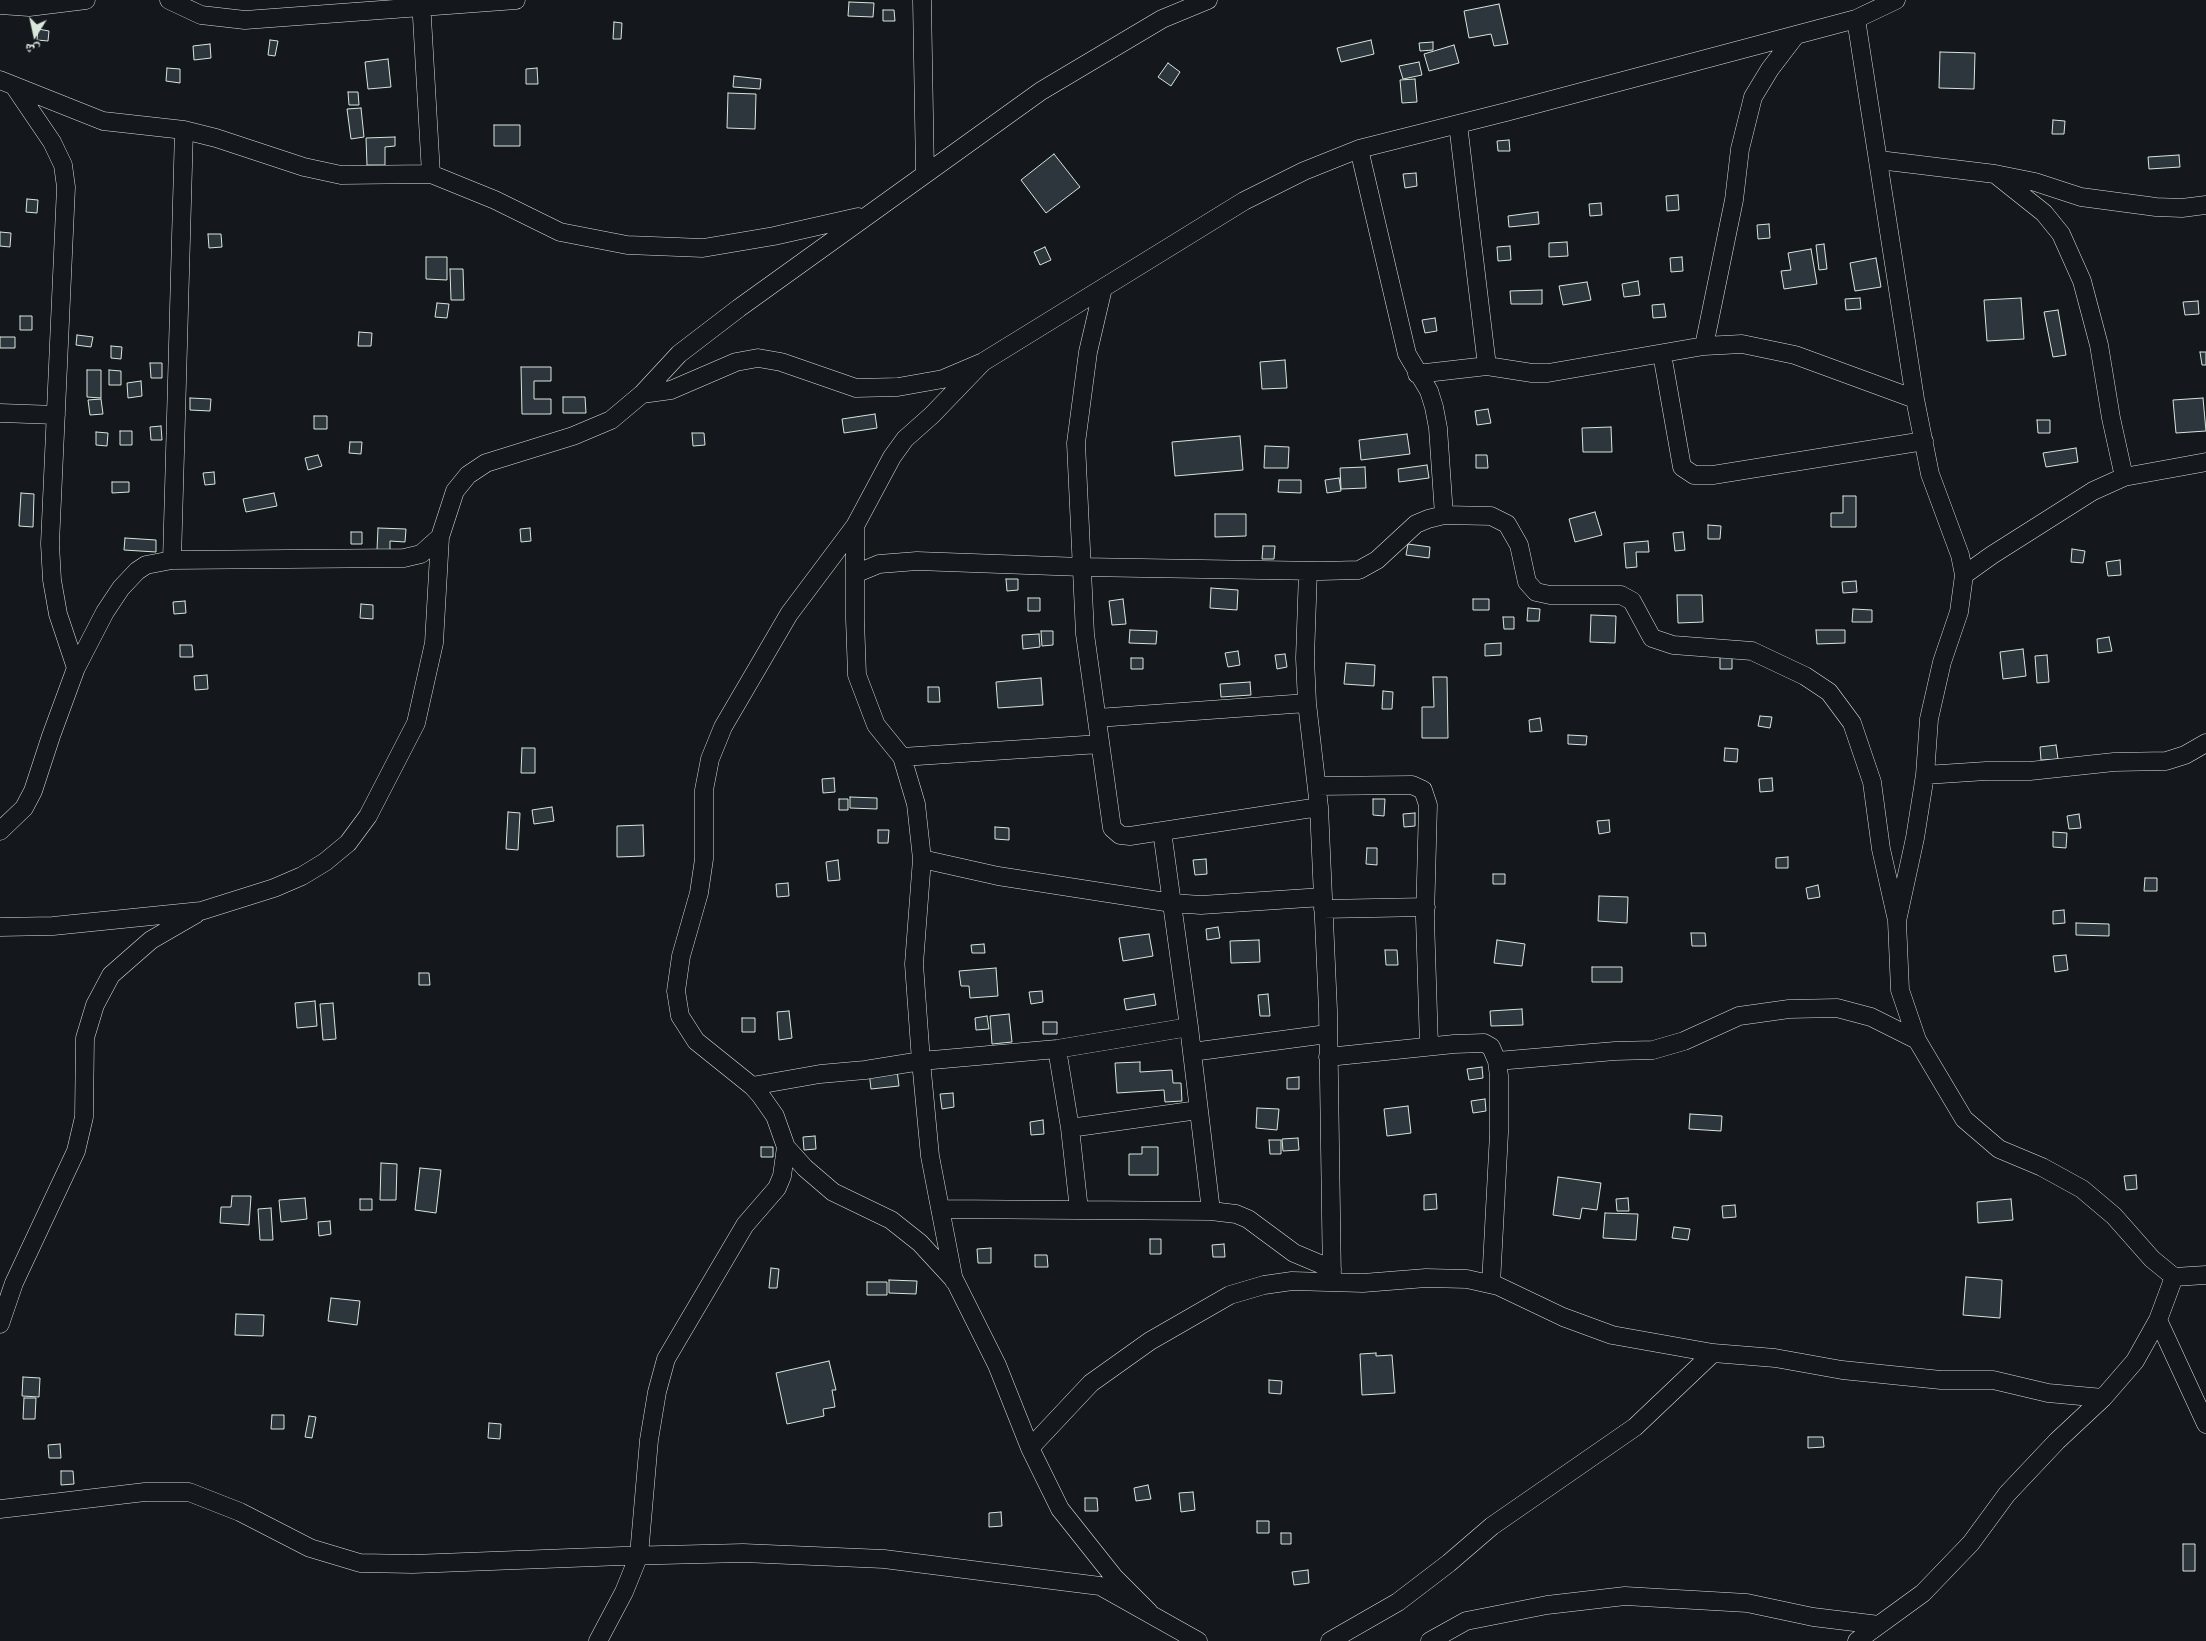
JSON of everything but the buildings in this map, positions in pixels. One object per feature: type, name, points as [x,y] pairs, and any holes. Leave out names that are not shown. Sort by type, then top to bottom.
[{"type":"street","points":[[0,5],[29,8],[86,0]]},
{"type":"street","points":[[169,0],[201,15],[245,20],[422,4],[516,0]]},
{"type":"street","points":[[922,0],[925,173]]},
{"type":"street","points":[[0,927],[53,926],[201,911],[274,888],[302,876],[325,862],[348,842],[368,816],[416,723],[434,643],[440,537],[455,491],[468,475],[486,463],[573,436],[612,420],[642,394],[679,354],[925,173],[1041,92],[1162,19],[1208,0]]},
{"type":"street","points":[[642,394],[671,390],[736,362],[758,358],[782,362],[856,388],[898,388],[943,379],[983,362],[1244,201],[1304,171],[1359,148],[1458,124],[1856,19],[1896,0]]},
{"type":"street","points":[[422,4],[431,174]]},
{"type":"street","points":[[1856,19],[1915,399],[1930,474],[1960,555],[1964,575],[1959,612],[1942,662],[1929,719],[1925,775],[1915,838],[1897,921]]},
{"type":"street","points":[[1704,346],[1734,200],[1740,149],[1753,97],[1770,69],[1796,35]]},
{"type":"street","points":[[7,83],[103,121],[137,127],[184,130],[216,138],[304,168],[341,175],[431,174],[495,200],[560,232],[627,245],[703,248],[774,236],[865,216]]},
{"type":"street","points":[[7,83],[52,142],[63,165],[66,186],[50,544],[52,580],[58,614],[76,668]]},
{"type":"street","points":[[1458,124],[1487,366]]},
{"type":"street","points":[[172,560],[184,130]]},
{"type":"street","points":[[1359,148],[1406,354],[1429,391],[1434,407],[1438,428],[1444,515]]},
{"type":"street","points":[[1879,160],[1995,174],[2035,182],[2082,197],[2156,207],[2182,208],[2206,205]]},
{"type":"street","points":[[1995,174],[2044,213],[2061,234],[2082,281],[2099,345],[2111,418],[2124,477]]},
{"type":"street","points":[[1103,288],[1088,352],[1076,443],[1085,634],[1112,828],[1120,835],[1130,836],[1319,807]]},
{"type":"street","points":[[1417,374],[1487,366],[1532,373],[1548,373],[1704,346],[1742,344],[1795,355],[1915,399]]},
{"type":"street","points":[[1662,354],[1682,467],[1694,475],[1713,475],[1924,441]]},
{"type":"street","points":[[955,1281],[920,1243],[891,1220],[833,1192],[805,1168],[786,1147],[775,1116],[752,1086],[696,1041],[680,1016],[676,990],[681,956],[699,893],[704,860],[704,790],[710,759],[723,727],[789,614],[855,526],[892,457],[905,439],[983,362]]},
{"type":"street","points":[[0,413],[56,414]]},
{"type":"street","points":[[1964,575],[2093,490],[2124,477],[2206,462]]},
{"type":"street","points":[[855,574],[879,564],[917,561],[1082,567],[1308,571],[1359,570],[1377,560],[1416,524],[1444,515],[1491,516],[1507,524],[1519,545],[1527,582],[1536,592],[1550,595],[1621,595],[1632,601],[1652,638],[1673,645],[1752,651],[1804,676],[1829,692],[1852,723],[1872,782],[1880,849],[1897,921],[1900,990],[1917,1040],[1964,1119],[1999,1149],[2042,1167],[2082,1189],[2114,1216],[2152,1259],[2174,1277],[2206,1275]]},
{"type":"street","points":[[855,526],[857,675],[876,724],[902,757],[916,804],[922,859],[914,964],[921,1061],[930,1156],[955,1281],[997,1365],[1030,1448],[1060,1509],[1114,1577],[1149,1612]]},
{"type":"street","points":[[0,831],[24,808],[33,792],[76,668],[105,612],[121,588],[137,571],[146,565],[172,560],[404,558],[421,554],[440,537]]},
{"type":"street","points":[[1308,571],[1304,658],[1307,703],[1319,807],[1328,1057],[1332,1275]]},
{"type":"street","points":[[1097,718],[1307,703]]},
{"type":"street","points":[[902,757],[1100,744]]},
{"type":"street","points":[[1925,775],[1986,771],[2030,771],[2114,762],[2166,761],[2185,755],[2206,744]]},
{"type":"street","points":[[1317,786],[1412,785],[1423,790],[1428,805],[1426,907],[1429,1046]]},
{"type":"street","points":[[1162,830],[1189,1027],[1211,1211]]},
{"type":"street","points":[[922,859],[998,876],[1172,903],[1201,905],[1323,903],[1426,907]]},
{"type":"street","points":[[0,1324],[14,1283],[76,1151],[84,1117],[85,1038],[94,1005],[110,975],[152,940],[201,911]]},
{"type":"street","points":[[1498,1061],[1615,1051],[1653,1050],[1684,1041],[1738,1016],[1788,1009],[1837,1008],[1871,1017],[1917,1040]]},
{"type":"street","points":[[752,1086],[820,1074],[865,1070],[921,1061],[1057,1049],[1189,1027]]},
{"type":"street","points":[[1192,1052],[1327,1034]]},
{"type":"street","points":[[1328,1057],[1429,1046],[1484,1043],[1491,1047],[1498,1061],[1499,1133],[1491,1284]]},
{"type":"street","points":[[1057,1049],[1070,1128],[1079,1210]]},
{"type":"street","points":[[1070,1128],[1198,1110]]},
{"type":"street","points":[[598,1641],[624,1592],[639,1555],[649,1440],[657,1392],[666,1359],[745,1225],[777,1188],[782,1176],[786,1147]]},
{"type":"street","points":[[940,1209],[1211,1211],[1236,1214],[1248,1219],[1294,1253],[1332,1275],[1362,1283],[1426,1278],[1467,1279],[1491,1284],[1563,1317],[1612,1335],[1713,1353],[1776,1358],[1852,1371],[1941,1380],[1992,1380],[2048,1393],[2103,1398]]},
{"type":"street","points":[[1030,1448],[1092,1383],[1150,1340],[1230,1295],[1264,1285],[1332,1275]]},
{"type":"street","points":[[1857,1641],[1923,1593],[1971,1543],[2007,1494],[2057,1441],[2103,1398],[2136,1361],[2158,1320],[2174,1277]]},
{"type":"street","points":[[2158,1320],[2206,1424]]},
{"type":"street","points":[[1330,1641],[1398,1602],[1492,1526],[1634,1427],[1713,1353]]},
{"type":"street","points":[[0,1509],[146,1492],[189,1492],[240,1512],[310,1548],[360,1563],[413,1564],[743,1553],[884,1560],[1100,1586],[1198,1641]]},
{"type":"street","points":[[1430,1641],[1466,1622],[1548,1605],[1624,1596],[1747,1603],[1813,1617],[1879,1625]]}]
